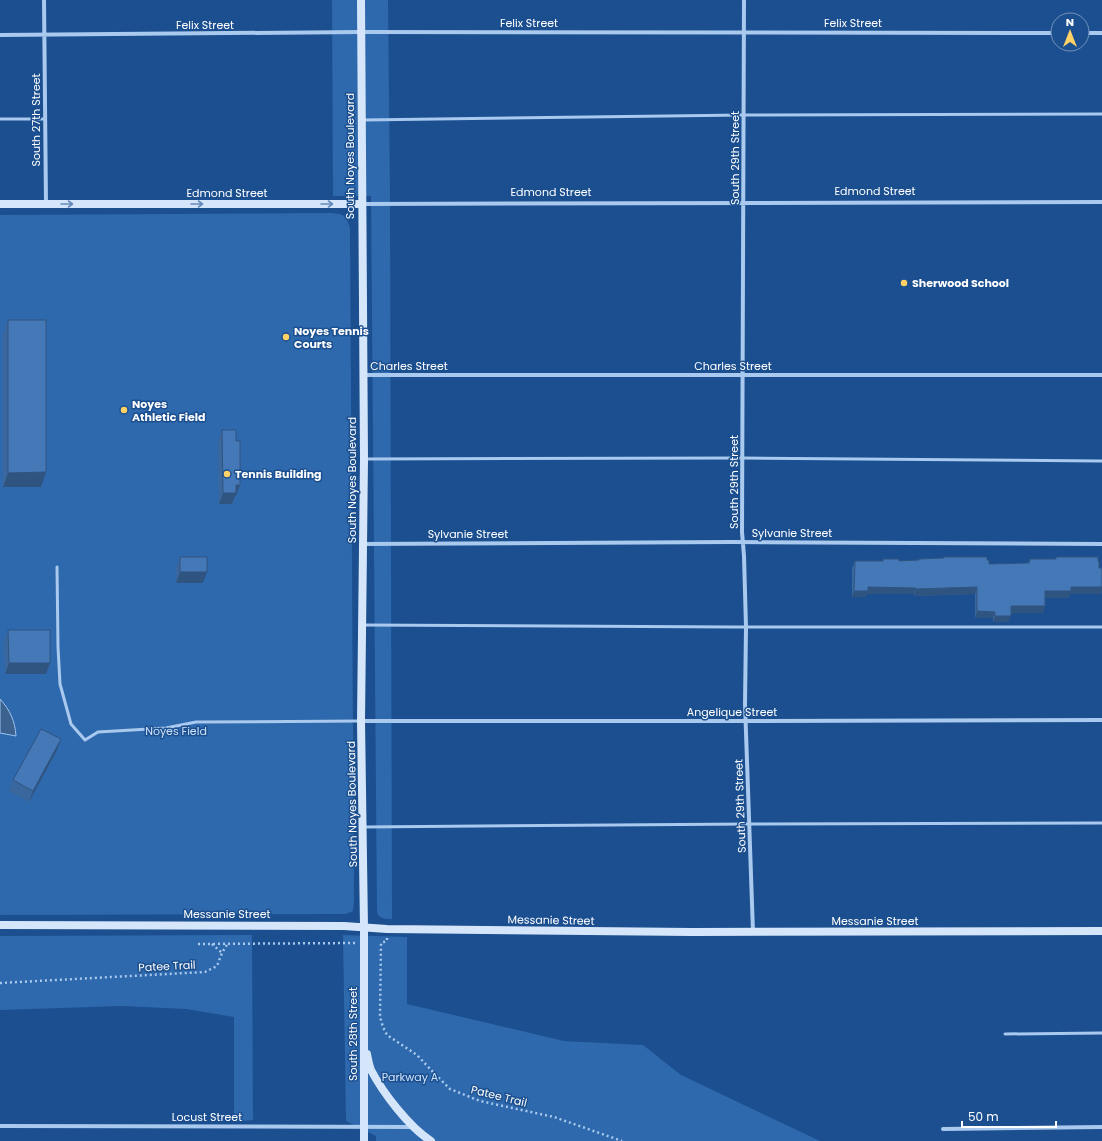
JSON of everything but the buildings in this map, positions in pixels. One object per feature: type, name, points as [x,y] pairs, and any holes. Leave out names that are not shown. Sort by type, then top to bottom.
[{"type":"street","name":"South 27th Street","points":[[44,0],[46,204]]},
{"type":"street","name":"South Noyes Boulevard","points":[[360,0],[364,459],[361,721],[364,927]]},
{"type":"street","name":"South 29th Street","points":[[744,0],[742,458],[746,627],[746,721],[753,932]]},
{"type":"street","name":"Felix Street","points":[[0,35],[361,32],[1050,33]]},
{"type":"street","points":[[1090,33],[1102,33]]},
{"type":"street","name":"Edmond Street","points":[[0,204],[1102,202]]},
{"type":"street","name":"Charles Street","points":[[363,374],[1102,375]]},
{"type":"street","name":"Sylvanie Street","points":[[363,544],[743,542],[1102,544]]},
{"type":"street","name":"Angelique Street","points":[[361,721],[1102,720]]},
{"type":"street","name":"Messanie Street","points":[[0,925],[273,926],[692,932],[1102,931]]},
{"type":"street","name":"South 28th Street","points":[[364,927],[364,1141]]},
{"type":"street","points":[[364,1042],[371,1068],[387,1095],[414,1127],[431,1141]]},
{"type":"street","name":"Locust Street","points":[[0,1126],[414,1127]]},
{"type":"street","points":[[943,1129],[1102,1127]]},
{"type":"lane","points":[[361,120],[744,115],[1102,114]]},
{"type":"lane","points":[[0,119],[44,119]]},
{"type":"lane","points":[[364,459],[742,458],[1102,461]]},
{"type":"lane","points":[[57,567],[60,684],[71,724],[85,740],[98,732],[166,728],[196,722],[361,721]]},
{"type":"lane","points":[[363,625],[1102,627]]},
{"type":"lane","points":[[363,827],[1102,823]]},
{"type":"lane","points":[[1004,1034],[1102,1033]]},
{"type":"path","name":"Patee Trail","points":[[198,944],[382,943],[386,941],[387,928]]},
{"type":"path","name":"Patee Trail","points":[[0,984],[205,972],[217,966],[228,943]]},
{"type":"path","name":"Patee Trail","points":[[382,943],[380,1017],[383,1026],[387,1034],[417,1056],[450,1089],[480,1101],[554,1117],[622,1141]]},
{"type":"path","points":[[212,944],[222,953]]},
{"type":"green space","points":[[332,0],[388,0],[392,919],[383,918],[377,913],[371,196],[333,196]]},
{"type":"green space","name":"Noyes Field","points":[[331,213],[344,216],[350,228],[353,911],[346,914],[0,915],[0,215]]},
{"type":"green space","points":[[252,935],[253,1120],[234,1122],[234,1017],[186,1009],[122,1006],[0,1010],[0,936]]},
{"type":"green space","name":"Parkway A","points":[[343,935],[407,937],[407,1004],[564,1041],[643,1045],[681,1075],[820,1141],[376,1141],[376,1136],[346,1121]]},
{"type":"shaded area","points":[[0,699],[7,707],[11,716],[16,736],[0,733]]},
{"type":"place","name":"Sherwood School","points":[[904,283]]},
{"type":"place","name":"Noyes Tennis Courts","points":[[286,337]]},
{"type":"place","name":"Noyes Athletic Field","points":[[124,410]]},
{"type":"place","name":"Tennis Building","points":[[227,474]]}]
